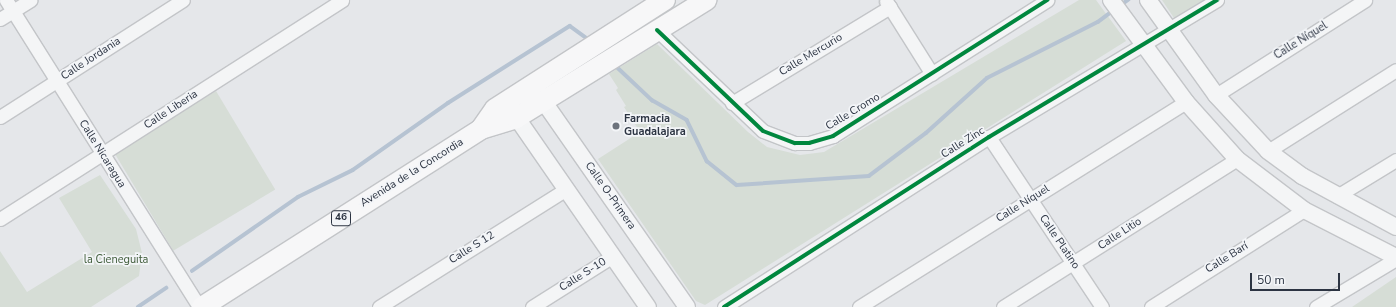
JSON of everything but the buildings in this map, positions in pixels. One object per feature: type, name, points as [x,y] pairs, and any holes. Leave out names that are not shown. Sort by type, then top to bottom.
[{"type":"main road","name":"Avenida de la Concordia","points":[[481,129],[495,109],[664,0]]},
{"type":"main road","name":"Avenida de la Concordia","points":[[202,307],[481,129],[516,118],[544,102],[706,0]]},
{"type":"street","name":"Calle Nicaragua","points":[[6,0],[102,155],[199,307]]},
{"type":"street","points":[[0,19],[31,0]]},
{"type":"street","name":"Calle Jordania","points":[[0,117],[183,0]]},
{"type":"street","name":"Calle Liberia","points":[[0,219],[342,0]]},
{"type":"street","name":"Calle Cromo","points":[[657,30],[763,131],[789,141],[809,143],[833,136],[1047,0]]},
{"type":"street","points":[[1111,0],[1186,102],[1237,159],[1304,210],[1396,258]]},
{"type":"street","name":"Calle Zinc","points":[[724,307],[989,137],[1217,0]]},
{"type":"street","name":"Calle Níquel","points":[[1216,95],[1365,0]]},
{"type":"street","points":[[1149,2],[1216,95],[1268,151],[1302,176],[1337,196],[1396,226]]},
{"type":"street","points":[[888,3],[932,74]]},
{"type":"street","name":"Calle Mercurio","points":[[732,102],[888,3]]},
{"type":"street","points":[[1268,151],[1396,70]]},
{"type":"street","name":"Calle O-Primera","points":[[533,85],[687,307]]},
{"type":"street","points":[[505,102],[648,307]]},
{"type":"street","name":"Calle Níquel","points":[[860,307],[1186,102]]},
{"type":"street","name":"Calle Platino","points":[[989,137],[1102,307]]},
{"type":"street","name":"Calle Litio","points":[[1003,307],[1237,159]]},
{"type":"street","points":[[1337,196],[1396,160]]},
{"type":"street","name":"Calle S 12","points":[[379,307],[565,190]]},
{"type":"street","name":"Calle Barí","points":[[1151,307],[1304,210]]},
{"type":"street","name":"Calle S-10","points":[[532,307],[613,256]]},
{"type":"street","points":[[1316,307],[1396,258]]},
{"type":"green space","points":[[1079,0],[1096,0],[1126,41],[705,305],[696,301],[598,159],[640,132],[624,107],[626,106],[616,90],[618,88],[609,74],[657,44],[748,132],[767,147],[800,155],[824,152]]},
{"type":"green space","points":[[1162,0],[1210,0],[1176,21]]},
{"type":"green space","points":[[216,91],[275,190],[173,251],[114,152]]},
{"type":"green space","name":"la Cieneguita","points":[[100,175],[136,229],[142,253],[139,276],[91,307],[0,307],[0,251],[27,292],[92,252],[59,198]]},
{"type":"green space","points":[[1396,277],[1396,307],[1352,307]]},
{"type":"waterway","points":[[1121,5],[1128,0]]},
{"type":"waterway","points":[[616,66],[652,100],[687,120],[707,161],[737,185],[869,176],[926,133],[987,78],[1098,22],[1114,10]]},
{"type":"waterway","points":[[192,271],[298,197],[353,170],[448,103],[570,26],[585,37]]},
{"type":"waterway","points":[[138,307],[166,288]]},
{"type":"cycle path","points":[[657,30],[763,131],[795,143],[809,143],[833,136],[1047,0]]},
{"type":"cycle path","points":[[724,307],[989,137],[1217,0]]},
{"type":"place","name":"Farmacia Guadalajara","points":[[616,126]]}]
